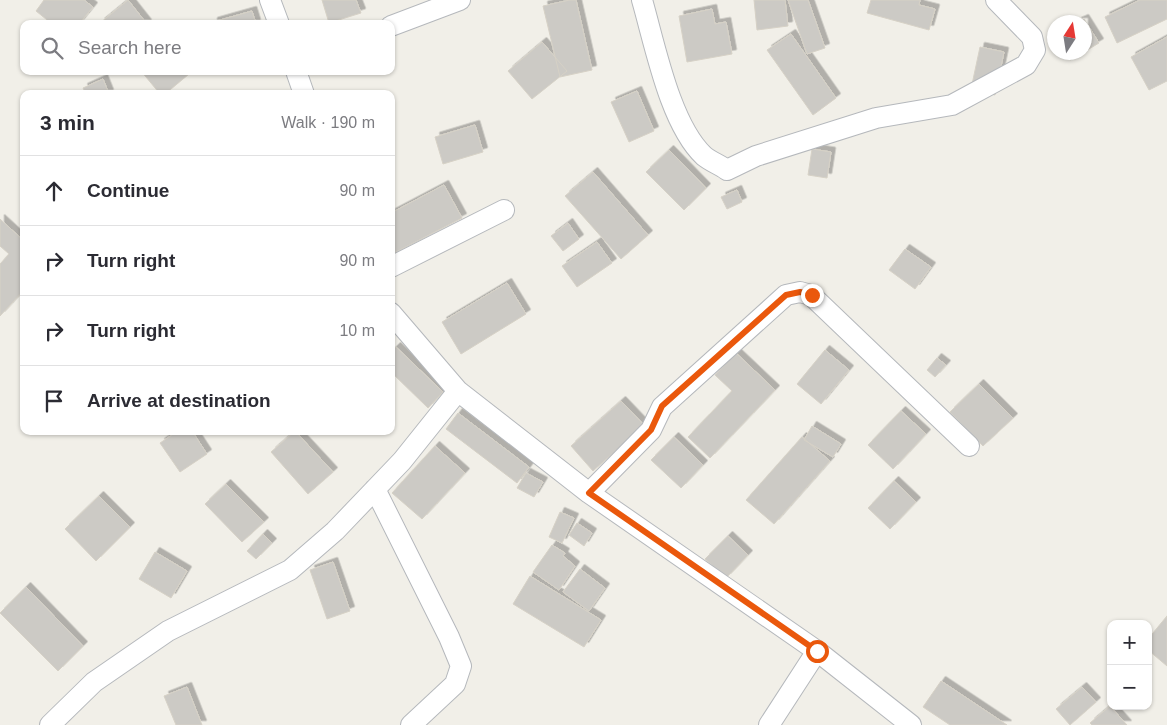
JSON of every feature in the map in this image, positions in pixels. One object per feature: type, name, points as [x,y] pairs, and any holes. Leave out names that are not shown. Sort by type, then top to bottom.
[{"type":"street","points":[[270,0],[278,20]]},
{"type":"street","points":[[395,24],[460,0]]},
{"type":"street","points":[[642,0],[665,81],[685,133],[705,156],[727,170],[756,156],[876,118],[952,105],[1026,65],[1035,50],[1032,37],[996,0]]},
{"type":"street","points":[[297,75],[303,90]]},
{"type":"street","points":[[395,265],[504,210]]},
{"type":"street","points":[[589,493],[651,430],[662,406],[786,295],[800,292],[812,295],[969,446]]},
{"type":"street","points":[[395,318],[458,391],[589,493],[817,651],[911,725]]},
{"type":"street","points":[[61,721],[94,682],[168,631],[290,570],[335,531],[402,461],[458,391]]},
{"type":"street","points":[[375,489],[449,637],[461,666],[454,684],[411,725]]},
{"type":"street","points":[[769,725],[817,651]]},
{"type":"building","points":[[44,0],[84,0],[93,7],[82,20],[47,20],[36,11]]},
{"type":"building","points":[[128,0],[144,20],[104,20]]},
{"type":"building","points":[[322,0],[356,0],[361,13],[339,20],[328,20]]},
{"type":"building","points":[[576,0],[592,70],[560,77],[543,6]]},
{"type":"building","points":[[754,0],[785,0],[788,26],[757,30]]},
{"type":"building","points":[[788,0],[808,0],[825,48],[807,54]]},
{"type":"building","points":[[871,0],[920,0],[919,5],[935,9],[929,30],[867,13]]},
{"type":"building","points":[[1140,0],[1167,0],[1167,19],[1117,43],[1105,17]]},
{"type":"building","points":[[712,9],[715,24],[726,22],[732,54],[687,62],[679,16]]},
{"type":"building","points":[[252,11],[255,20],[220,20]]},
{"type":"building","points":[[1092,32],[1099,43],[1092,47]]},
{"type":"building","points":[[791,34],[836,98],[813,115],[767,50]]},
{"type":"building","points":[[1167,37],[1167,81],[1149,90],[1131,57]]},
{"type":"building","points":[[542,42],[567,71],[532,99],[508,71]]},
{"type":"building","points":[[980,47],[1004,52],[995,95],[971,89]]},
{"type":"building","points":[[144,75],[188,75],[170,90],[157,90]]},
{"type":"building","points":[[103,79],[107,90],[84,90],[83,88]]},
{"type":"building","points":[[637,91],[654,131],[629,142],[611,102]]},
{"type":"building","points":[[475,125],[483,152],[443,164],[435,137]]},
{"type":"building","points":[[812,149],[831,152],[827,178],[808,175]]},
{"type":"building","points":[[669,150],[706,188],[684,210],[646,172]]},
{"type":"building","points":[[593,172],[648,235],[621,259],[565,196]]},
{"type":"building","points":[[444,185],[462,218],[395,252],[395,211]]},
{"type":"building","points":[[737,190],[742,202],[727,209],[721,197]]},
{"type":"building","points":[[0,219],[20,237],[20,294],[0,316],[0,264],[9,254],[0,246]]},
{"type":"building","points":[[568,223],[579,239],[563,251],[551,236]]},
{"type":"building","points":[[597,242],[612,263],[577,287],[562,266]]},
{"type":"building","points":[[905,249],[931,267],[915,289],[889,270]]},
{"type":"building","points":[[507,283],[526,314],[461,354],[442,322]]},
{"type":"building","points":[[395,348],[443,392],[428,408],[395,376]]},
{"type":"building","points":[[825,350],[849,370],[821,404],[797,384]]},
{"type":"building","points":[[736,353],[775,390],[710,458],[688,437],[732,391],[715,375]]},
{"type":"building","points":[[937,358],[946,365],[935,377],[927,370]]},
{"type":"building","points":[[979,384],[1013,418],[983,446],[950,412]]},
{"type":"building","points":[[621,401],[644,425],[593,471],[571,446]]},
{"type":"building","points":[[901,411],[926,434],[893,469],[868,445]]},
{"type":"building","points":[[458,413],[529,467],[517,483],[446,429]]},
{"type":"building","points":[[812,426],[841,444],[833,457],[804,440]]},
{"type":"building","points":[[172,435],[195,435],[207,454],[180,472],[160,443]]},
{"type":"building","points":[[290,435],[299,435],[333,472],[308,494],[271,452]]},
{"type":"building","points":[[674,437],[703,465],[681,488],[651,460]]},
{"type":"building","points":[[802,437],[830,461],[774,524],[746,500]]},
{"type":"building","points":[[435,446],[465,473],[422,519],[392,493]]},
{"type":"building","points":[[526,473],[543,482],[534,497],[517,488]]},
{"type":"building","points":[[894,481],[916,502],[890,529],[868,508]]},
{"type":"building","points":[[226,484],[264,522],[242,542],[205,504]]},
{"type":"building","points":[[99,496],[130,527],[96,561],[65,529]]},
{"type":"building","points":[[560,512],[574,518],[562,543],[549,537]]},
{"type":"building","points":[[577,523],[592,533],[584,546],[569,535]]},
{"type":"building","points":[[263,534],[272,543],[256,559],[247,551]]},
{"type":"building","points":[[728,536],[748,555],[726,578],[705,559]]},
{"type":"building","points":[[552,545],[565,553],[563,556],[575,566],[559,590],[533,572]]},
{"type":"building","points":[[155,552],[187,571],[171,598],[139,579]]},
{"type":"building","points":[[333,562],[350,611],[327,619],[310,570]]},
{"type":"building","points":[[580,569],[605,588],[589,611],[563,592]]},
{"type":"building","points":[[530,576],[601,620],[584,647],[513,604]]},
{"type":"building","points":[[26,587],[83,646],[58,671],[0,613]]},
{"type":"building","points":[[1167,616],[1167,666],[1152,653],[1152,634]]},
{"type":"building","points":[[941,681],[1007,725],[950,725],[923,707]]},
{"type":"building","points":[[187,687],[202,725],[176,725],[164,696]]},
{"type":"building","points":[[1082,687],[1096,702],[1070,725],[1056,709]]},
{"type":"building","points":[[1107,709],[1114,710],[1127,725],[1092,725],[1090,723]]},
{"type":"route","points":[[812,295],[800,292],[786,295],[662,406],[651,430],[589,493],[817,651]]}]
